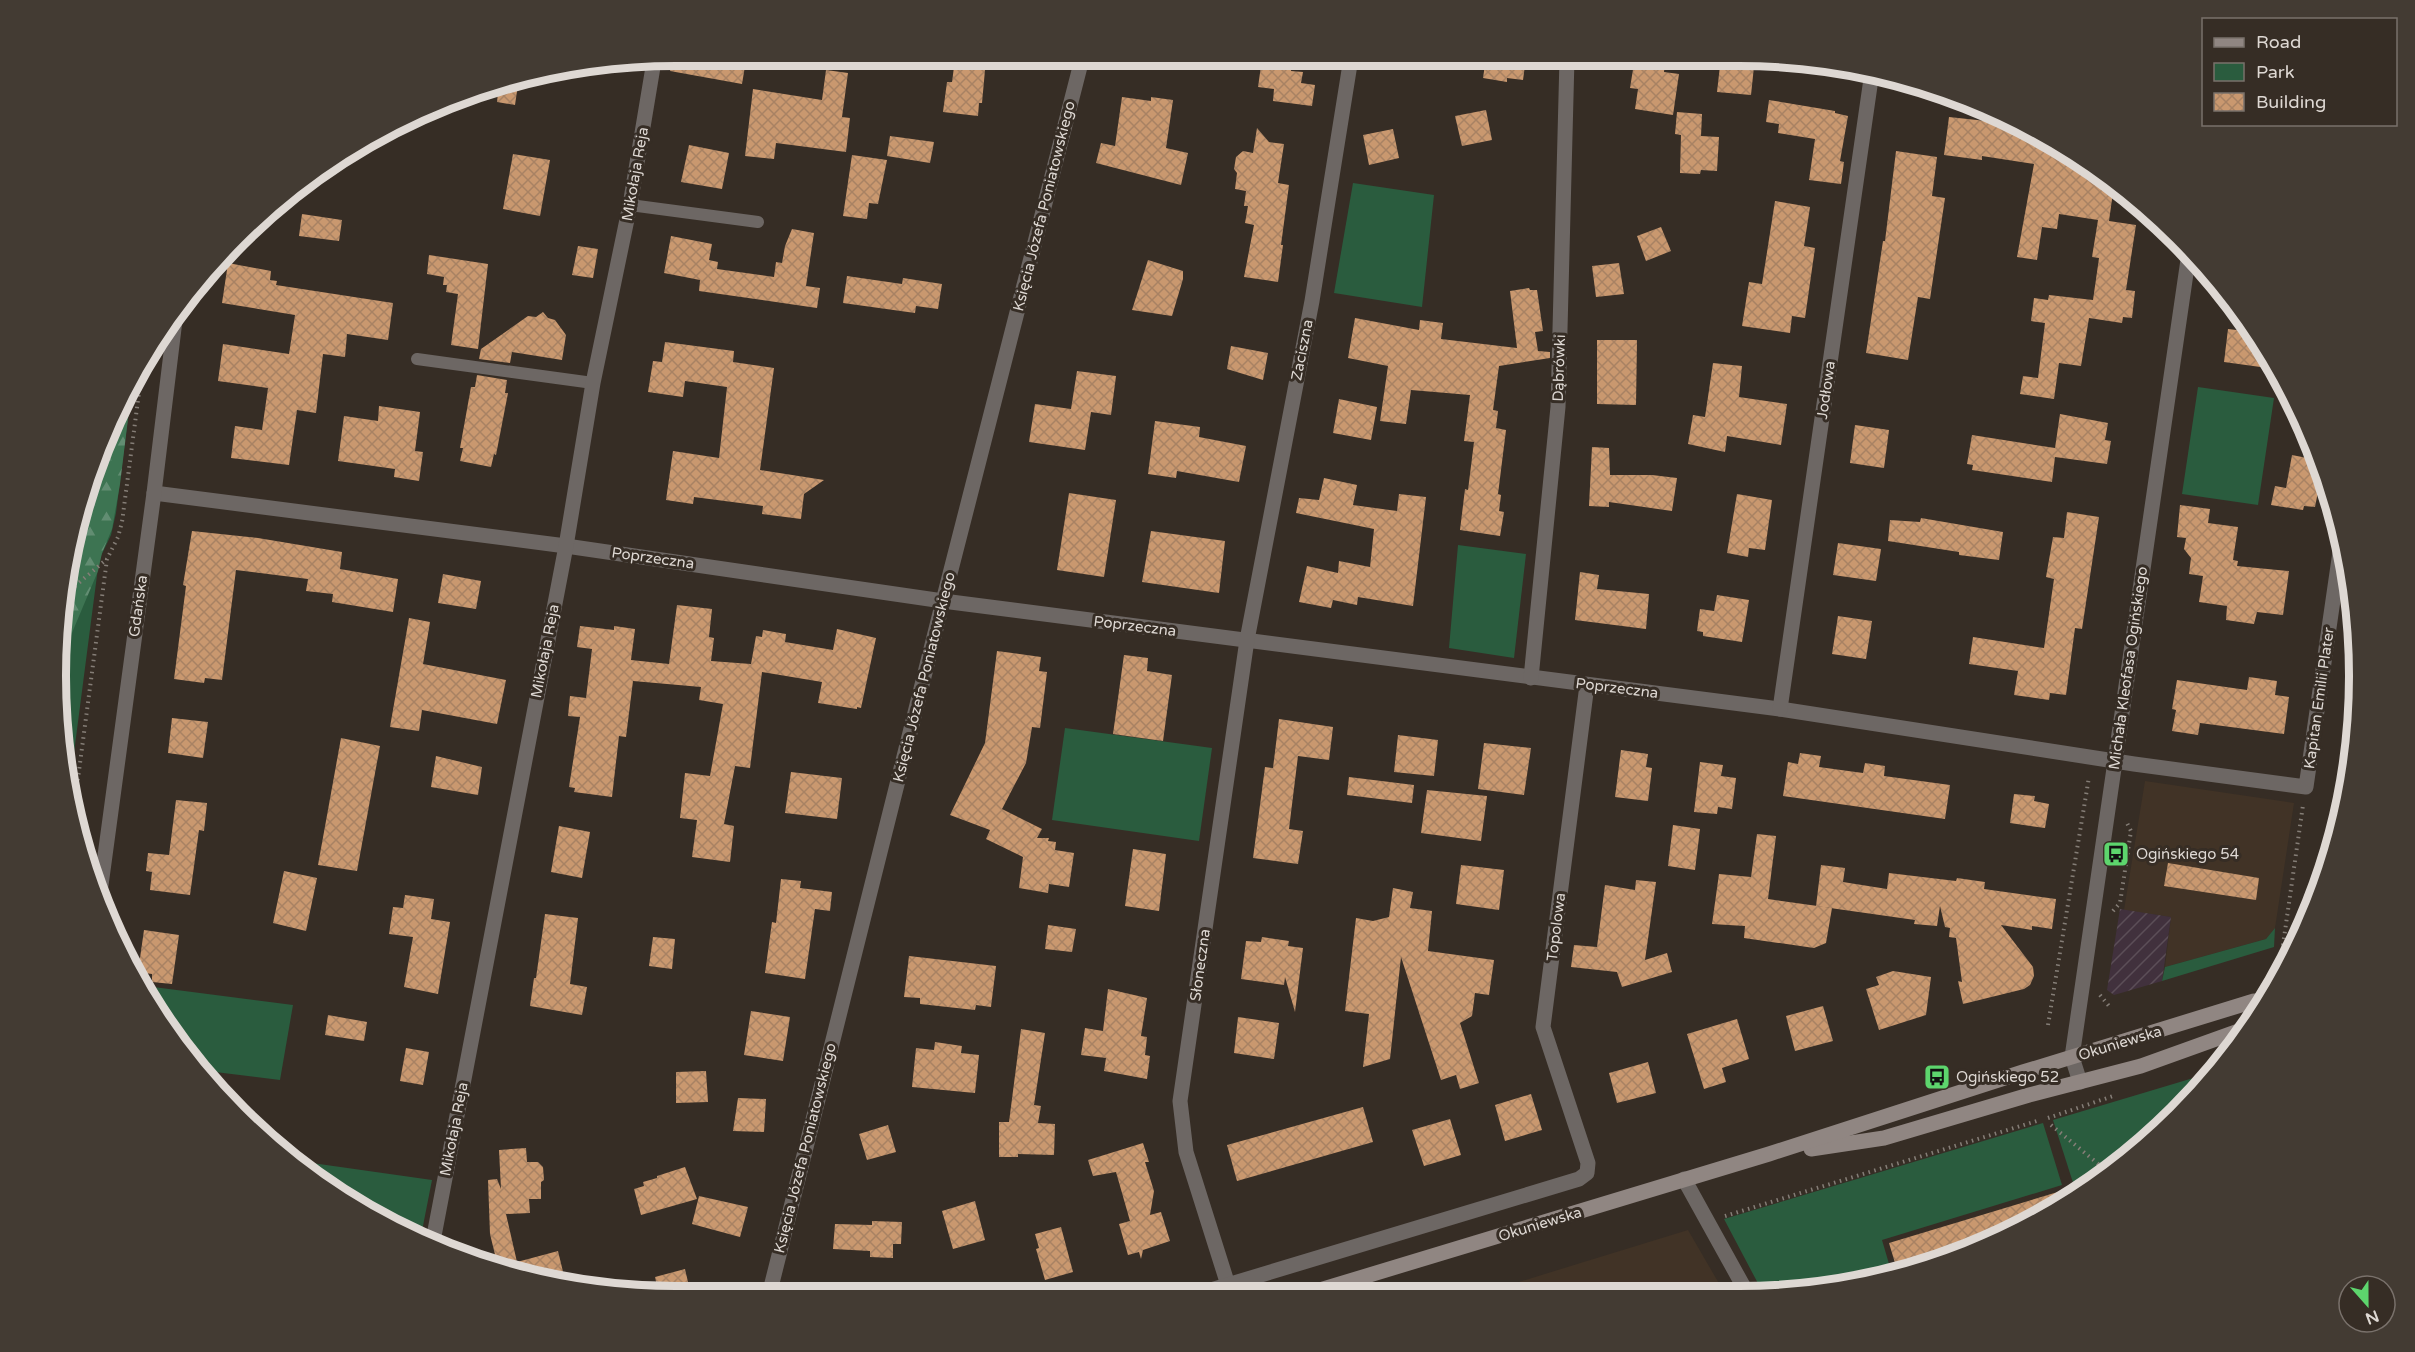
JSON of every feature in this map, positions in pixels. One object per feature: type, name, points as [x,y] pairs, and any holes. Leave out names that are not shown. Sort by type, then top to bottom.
[{"type":"main road","name":"Okuniewska","points":[[1333,1286],[1769,1154],[2255,1001]]},
{"type":"main road","name":"Okuniewska","points":[[1769,1154],[1884,1138],[2140,1066],[2233,1033]]},
{"type":"street","name":"Księcia Józefa Poniatowskiego","points":[[771,1286],[1080,66]]},
{"type":"street","name":"Zaciszna","points":[[1247,640],[1312,301],[1350,66]]},
{"type":"street","name":"Dąbrówki","points":[[1531,678],[1557,407],[1567,66]]},
{"type":"street","name":"Mikołaja Reja","points":[[434,1236],[566,546],[593,383],[630,205],[653,67]]},
{"type":"street","name":"Jodłowa","points":[[1780,709],[1871,81]]},
{"type":"street","name":"Michała Kleofasa Ogińskiego","points":[[2080,1082],[2072,1057],[2188,263]]},
{"type":"street","name":"Gdańska","points":[[102,881],[174,330]]},
{"type":"street","name":"Poprzeczna","points":[[154,493],[566,546],[943,601],[1780,709],[2115,760]]},
{"type":"street","name":"Kapitan Emilii Plater","points":[[2115,760],[2306,787],[2338,564]]},
{"type":"street","name":"Słoneczna","points":[[1228,1285],[1186,1152],[1180,1101],[1247,640]]},
{"type":"street","name":"Topolowa","points":[[1228,1285],[1579,1179],[1587,1173],[1588,1163],[1543,1027],[1587,685]]},
{"type":"street","points":[[1684,1179],[1743,1286]]},
{"type":"lane","points":[[630,205],[758,222]]},
{"type":"lane","points":[[417,359],[593,383]]},
{"type":"path","points":[[77,788],[107,559],[118,537],[122,522],[140,386]]},
{"type":"path","points":[[72,588],[107,559]]},
{"type":"path","name":"Kapitan Emilii Plater","points":[[2284,950],[2306,787]]},
{"type":"path","points":[[2049,1118],[2125,1092]]},
{"type":"path","points":[[1707,1221],[2037,1121]]},
{"type":"path","points":[[2050,1125],[2101,1166]]},
{"type":"shaded area","points":[[2145,781],[2294,803],[2275,928],[2266,939],[2165,967],[2171,917],[2124,910]]},
{"type":"shaded area","points":[[2120,909],[2171,917],[2162,981],[2114,995],[2107,990]]},
{"type":"shaded area","points":[[1688,1230],[1721,1286],[1506,1286]]},
{"type":"green space","points":[[1353,183],[1434,195],[1422,307],[1334,293]]},
{"type":"green space","points":[[2198,387],[2274,398],[2258,505],[2182,494]]},
{"type":"green space","points":[[130,405],[116,513],[111,535],[99,560],[72,764],[67,716],[66,676],[71,596],[87,518],[98,480]]},
{"type":"green space","points":[[130,405],[112,529],[102,553],[98,571],[67,645],[71,596],[87,518],[98,480]]},
{"type":"green space","points":[[1458,545],[1526,554],[1514,658],[1449,648]]},
{"type":"green space","points":[[1065,728],[1212,748],[1199,841],[1052,820]]},
{"type":"green space","points":[[2275,928],[2274,947],[2162,981],[2165,967],[2266,939]]},
{"type":"green space","points":[[152,987],[293,1005],[280,1080],[212,1072],[169,1015]]},
{"type":"green space","points":[[2199,1076],[2141,1135],[2074,1186],[2053,1120]]},
{"type":"green space","points":[[2043,1123],[2062,1185],[1882,1240],[1890,1267],[1819,1281],[1759,1285],[1724,1219]]},
{"type":"green space","points":[[308,1162],[432,1180],[422,1230],[371,1204]]},
{"type":"building","points":[[670,66],[745,66],[742,84],[670,71]]},
{"type":"building","points":[[1261,66],[1292,66],[1291,71],[1303,72],[1301,83],[1315,85],[1312,106],[1273,101],[1274,89],[1258,87]]},
{"type":"building","points":[[1485,66],[1525,66],[1523,80],[1507,78],[1507,82],[1483,78]]},
{"type":"building","points":[[1634,66],[1665,66],[1664,72],[1679,74],[1673,115],[1635,109],[1638,89],[1630,88]]},
{"type":"building","points":[[1720,66],[1754,66],[1751,95],[1717,92]]},
{"type":"building","points":[[954,67],[985,70],[982,103],[979,103],[978,116],[943,112],[947,82],[952,82]]},
{"type":"building","points":[[826,70],[848,73],[842,117],[850,118],[846,152],[776,143],[774,159],[745,156],[753,89],[822,100]]},
{"type":"building","points":[[518,87],[515,105],[497,102],[498,93]]},
{"type":"building","points":[[1122,97],[1151,101],[1151,97],[1173,100],[1166,148],[1188,153],[1181,185],[1096,163],[1101,143],[1115,146]]},
{"type":"building","points":[[1769,100],[1835,111],[1835,113],[1848,116],[1840,161],[1844,162],[1841,184],[1809,180],[1815,139],[1778,133],[1779,124],[1766,122]]},
{"type":"building","points":[[1486,110],[1492,140],[1462,146],[1455,116]]},
{"type":"building","points":[[1677,112],[1702,114],[1701,136],[1719,137],[1717,171],[1701,170],[1700,174],[1680,173],[1681,135],[1675,134]]},
{"type":"building","points":[[1949,117],[1993,122],[2044,148],[2113,194],[2109,221],[2136,225],[2126,290],[2135,291],[2132,318],[2123,317],[2122,323],[2089,318],[2081,366],[2059,363],[2054,399],[2020,394],[2023,376],[2038,378],[2045,323],[2031,321],[2034,298],[2048,300],[2049,295],[2093,300],[2099,258],[2092,257],[2098,220],[2059,214],[2057,229],[2042,227],[2037,260],[2017,257],[2034,164],[1982,156],[1982,160],[1944,155]]},
{"type":"building","points":[[1257,128],[1269,142],[1284,144],[1278,183],[1289,185],[1278,282],[1244,277],[1254,225],[1245,223],[1248,206],[1244,206],[1246,191],[1235,189],[1237,173],[1234,169],[1236,157],[1243,151],[1253,153]]},
{"type":"building","points":[[1393,129],[1399,158],[1369,165],[1363,135]]},
{"type":"building","points":[[890,136],[934,142],[930,163],[887,156]]},
{"type":"building","points":[[689,145],[729,153],[722,189],[681,182]]},
{"type":"building","points":[[1896,151],[1937,157],[1932,196],[1945,198],[1930,299],[1918,297],[1908,360],[1866,353],[1883,241],[1885,241]]},
{"type":"building","points":[[513,154],[550,160],[540,216],[503,209]]},
{"type":"building","points":[[852,155],[887,160],[878,204],[869,203],[867,219],[843,216]]},
{"type":"building","points":[[1775,201],[1810,207],[1804,246],[1815,248],[1805,318],[1792,316],[1790,333],[1742,326],[1749,282],[1762,284]]},
{"type":"building","points":[[302,214],[342,220],[339,241],[299,236]]},
{"type":"building","points":[[1661,227],[1671,251],[1646,261],[1637,236]]},
{"type":"building","points":[[792,229],[814,233],[806,286],[820,288],[817,308],[699,291],[700,280],[664,273],[671,236],[712,244],[709,260],[718,262],[717,269],[774,277],[776,262],[782,263],[785,246]]},
{"type":"building","points":[[578,246],[598,249],[593,278],[572,275]]},
{"type":"building","points":[[429,255],[488,264],[478,349],[451,345],[458,294],[446,292],[447,285],[443,285],[444,277],[427,274]]},
{"type":"building","points":[[1148,260],[1183,271],[1183,279],[1172,316],[1132,310]]},
{"type":"building","points":[[228,263],[271,271],[270,280],[277,281],[276,285],[393,303],[388,340],[347,334],[345,357],[323,354],[316,413],[297,410],[289,465],[231,458],[235,426],[262,430],[268,388],[218,381],[223,344],[289,354],[295,315],[222,303]]},
{"type":"building","points":[[1619,263],[1624,294],[1596,297],[1592,266]]},
{"type":"building","points":[[847,276],[902,284],[903,278],[942,284],[938,309],[916,306],[915,313],[843,303]]},
{"type":"building","points":[[1529,288],[1537,290],[1543,331],[1535,332],[1538,351],[1550,352],[1550,358],[1499,366],[1493,410],[1498,411],[1496,428],[1506,430],[1498,494],[1501,495],[1499,511],[1504,512],[1500,536],[1460,530],[1474,442],[1464,441],[1470,395],[1411,390],[1406,424],[1380,421],[1388,366],[1348,358],[1355,318],[1419,330],[1420,320],[1443,323],[1441,339],[1517,348],[1510,291]]},
{"type":"building","points":[[543,312],[548,318],[555,320],[566,335],[562,360],[512,352],[510,363],[479,359],[481,349],[528,316],[536,317]]},
{"type":"building","points":[[2228,329],[2241,331],[2265,368],[2224,362]]},
{"type":"building","points":[[1597,340],[1637,340],[1636,405],[1597,404]]},
{"type":"building","points":[[665,342],[734,351],[733,362],[774,368],[760,470],[824,480],[804,494],[801,519],[762,514],[763,506],[694,497],[693,504],[666,500],[673,451],[719,458],[727,387],[685,381],[683,397],[648,392],[653,361],[662,362]]},
{"type":"building","points":[[1231,346],[1268,353],[1263,380],[1227,369]]},
{"type":"building","points":[[1713,363],[1742,366],[1739,397],[1787,404],[1781,445],[1727,436],[1725,452],[1688,444],[1693,415],[1705,417]]},
{"type":"building","points":[[1077,371],[1116,376],[1111,415],[1091,412],[1085,450],[1029,442],[1035,404],[1071,409]]},
{"type":"building","points":[[477,375],[507,380],[505,393],[508,393],[496,455],[494,454],[491,467],[460,461],[463,448],[460,448],[471,387],[475,387]]},
{"type":"building","points":[[1339,399],[1377,407],[1371,440],[1333,433]]},
{"type":"building","points":[[379,406],[420,412],[415,451],[423,452],[419,481],[394,477],[395,469],[338,461],[344,416],[378,421]]},
{"type":"building","points":[[2060,414],[2108,423],[2105,440],[2111,441],[2107,464],[2055,457],[2052,482],[1972,470],[1973,465],[1967,464],[1972,435],[2055,448]]},
{"type":"building","points":[[1155,421],[1200,427],[1199,437],[1246,446],[1239,482],[1177,471],[1176,478],[1148,474]]},
{"type":"building","points":[[1855,425],[1889,430],[1884,468],[1850,463]]},
{"type":"building","points":[[1592,447],[1609,448],[1610,475],[1652,475],[1677,478],[1672,511],[1609,502],[1609,507],[1589,506]]},
{"type":"building","points":[[2292,455],[2309,458],[2319,487],[2315,507],[2304,506],[2303,510],[2271,505],[2275,486],[2286,488]]},
{"type":"building","points":[[1324,478],[1357,485],[1353,505],[1397,511],[1399,494],[1426,497],[1413,606],[1358,597],[1357,605],[1333,600],[1331,608],[1299,602],[1307,566],[1338,573],[1339,561],[1370,567],[1374,529],[1296,513],[1299,498],[1319,500]]},
{"type":"building","points":[[1069,493],[1116,500],[1104,577],[1057,570]]},
{"type":"building","points":[[1737,494],[1772,500],[1765,550],[1749,548],[1748,557],[1727,553]]},
{"type":"building","points":[[2180,505],[2210,509],[2208,523],[2238,527],[2233,560],[2238,561],[2237,566],[2289,571],[2283,615],[2257,612],[2254,624],[2226,620],[2227,606],[2199,602],[2203,576],[2189,574],[2191,558],[2184,549],[2186,538],[2177,537]]},
{"type":"building","points":[[2067,512],[2099,517],[2082,629],[2075,628],[2066,695],[2050,693],[2049,700],[2014,695],[2018,671],[1969,664],[1973,637],[2044,648],[2054,579],[2046,577],[2053,537],[2064,538]]},
{"type":"building","points":[[1921,518],[2003,532],[1999,560],[1959,555],[1959,552],[1888,541],[1890,520],[1920,522]]},
{"type":"building","points":[[192,531],[258,538],[342,552],[340,569],[398,579],[393,612],[332,602],[333,594],[306,591],[308,579],[236,570],[222,680],[205,678],[204,683],[174,679],[186,586],[183,585]]},
{"type":"building","points":[[1151,531],[1225,541],[1219,593],[1142,582]]},
{"type":"building","points":[[1838,543],[1881,549],[1876,581],[1833,575]]},
{"type":"building","points":[[1580,572],[1599,575],[1597,589],[1649,594],[1646,629],[1575,620]]},
{"type":"building","points":[[443,574],[481,581],[476,609],[438,603]]},
{"type":"building","points":[[1717,595],[1749,600],[1742,642],[1703,636],[1703,632],[1697,631],[1700,609],[1714,611]]},
{"type":"building","points":[[677,605],[712,609],[709,637],[714,638],[711,661],[751,664],[756,636],[762,637],[763,630],[786,634],[785,642],[833,650],[837,629],[876,638],[861,708],[818,703],[822,682],[762,672],[750,768],[735,766],[724,824],[734,826],[730,862],[692,857],[697,820],[680,818],[685,773],[710,776],[723,704],[699,700],[701,687],[633,681],[626,737],[619,736],[612,797],[574,792],[575,788],[569,787],[580,717],[568,716],[570,696],[586,698],[592,649],[577,647],[580,626],[614,630],[614,626],[635,629],[631,660],[669,664]]},
{"type":"building","points":[[1838,616],[1872,621],[1866,659],[1832,654]]},
{"type":"building","points":[[409,618],[430,622],[423,664],[506,680],[497,724],[422,710],[419,731],[390,727]]},
{"type":"building","points":[[997,651],[1041,657],[1039,671],[1047,672],[1040,728],[1032,727],[1026,763],[1002,809],[1042,829],[1037,838],[1049,838],[1048,841],[1056,842],[1055,850],[1074,853],[1069,887],[1049,884],[1048,893],[1019,888],[1023,857],[986,839],[990,830],[950,815],[985,743]]},
{"type":"building","points":[[1124,655],[1148,658],[1147,671],[1172,675],[1163,741],[1113,734]]},
{"type":"building","points":[[2249,677],[2277,681],[2275,695],[2289,697],[2284,734],[2200,723],[2198,735],[2172,731],[2176,710],[2172,709],[2177,680],[2247,690]]},
{"type":"building","points":[[172,718],[208,722],[203,758],[168,753]]},
{"type":"building","points":[[1279,719],[1333,727],[1329,760],[1298,756],[1289,829],[1303,831],[1298,864],[1253,858],[1265,767],[1273,768]]},
{"type":"building","points":[[1398,735],[1438,740],[1434,776],[1394,772]]},
{"type":"building","points":[[341,738],[380,746],[357,871],[318,865]]},
{"type":"building","points":[[1484,743],[1531,748],[1524,795],[1478,789]]},
{"type":"building","points":[[1621,750],[1648,754],[1646,767],[1652,768],[1648,801],[1615,797]]},
{"type":"building","points":[[1800,753],[1821,756],[1819,767],[1863,773],[1865,763],[1885,766],[1884,776],[1950,785],[1945,819],[1783,796],[1788,762],[1798,764]]},
{"type":"building","points":[[436,756],[482,767],[478,795],[431,787]]},
{"type":"building","points":[[1700,762],[1723,765],[1721,776],[1736,778],[1732,809],[1718,807],[1717,814],[1694,812]]},
{"type":"building","points":[[791,772],[842,778],[837,819],[785,813]]},
{"type":"building","points":[[1349,777],[1414,785],[1412,803],[1347,795]]},
{"type":"building","points":[[1427,790],[1487,796],[1481,841],[1421,833]]},
{"type":"building","points":[[2014,794],[2035,796],[2034,801],[2049,804],[2045,828],[2010,823]]},
{"type":"building","points":[[176,800],[207,803],[204,831],[199,830],[190,895],[150,890],[152,872],[146,871],[148,853],[169,855]]},
{"type":"building","points":[[1673,825],[1700,829],[1695,870],[1668,866]]},
{"type":"building","points":[[559,826],[590,832],[582,878],[551,872]]},
{"type":"building","points":[[1757,834],[1776,836],[1768,899],[1832,908],[1826,943],[1814,948],[1744,938],[1745,926],[1712,924],[1719,874],[1751,877]]},
{"type":"building","points":[[1133,849],[1166,854],[1159,911],[1125,906]]},
{"type":"building","points":[[2168,863],[2259,878],[2256,900],[2164,886]]},
{"type":"building","points":[[1461,865],[1504,870],[1499,910],[1456,904]]},
{"type":"building","points":[[1821,865],[1845,868],[1843,882],[1887,889],[1889,873],[1985,882],[1984,889],[2056,899],[2052,929],[2032,926],[2032,930],[2001,925],[2033,967],[2034,976],[2030,985],[2024,989],[1963,1004],[1958,981],[1962,982],[1956,938],[1949,937],[1950,928],[1945,927],[1940,906],[1937,926],[1914,924],[1915,920],[1816,906]]},
{"type":"building","points":[[284,871],[317,878],[306,931],[273,923]]},
{"type":"building","points":[[781,879],[801,881],[800,888],[832,892],[830,911],[815,909],[805,979],[765,973],[772,922],[776,923]]},
{"type":"building","points":[[1636,880],[1656,882],[1645,960],[1667,953],[1672,972],[1622,987],[1617,972],[1571,967],[1574,945],[1597,947],[1605,885],[1635,890]]},
{"type":"building","points":[[1393,888],[1413,892],[1410,908],[1432,911],[1428,951],[1494,960],[1489,995],[1475,993],[1472,1016],[1460,1023],[1479,1083],[1460,1089],[1456,1075],[1441,1080],[1401,957],[1390,1059],[1363,1067],[1369,1014],[1345,1011],[1356,918],[1373,921],[1389,917]]},
{"type":"building","points":[[405,895],[434,899],[431,919],[450,922],[438,994],[404,987],[413,937],[389,934],[393,907],[403,908]]},
{"type":"building","points":[[545,914],[578,918],[570,984],[587,987],[582,1015],[530,1006]]},
{"type":"building","points":[[1048,925],[1076,929],[1072,952],[1045,949]]},
{"type":"building","points":[[144,930],[179,935],[172,984],[152,982],[152,974],[144,973],[139,965]]},
{"type":"building","points":[[653,937],[675,939],[672,969],[649,966]]},
{"type":"building","points":[[1262,937],[1289,941],[1288,946],[1303,948],[1295,1012],[1285,977],[1284,985],[1241,979],[1246,941],[1261,942]]},
{"type":"building","points":[[909,956],[996,966],[991,1007],[976,1005],[975,1010],[920,1004],[920,998],[904,997]]},
{"type":"building","points":[[1893,971],[1931,977],[1926,1015],[1879,1030],[1866,989],[1879,985],[1876,977]]},
{"type":"building","points":[[1108,989],[1147,998],[1141,1036],[1147,1037],[1145,1055],[1150,1056],[1147,1079],[1104,1071],[1106,1058],[1081,1055],[1085,1028],[1103,1031]]},
{"type":"building","points":[[1823,1006],[1833,1041],[1795,1051],[1786,1016]]},
{"type":"building","points":[[751,1011],[790,1017],[783,1061],[744,1055]]},
{"type":"building","points":[[328,1015],[367,1022],[364,1041],[325,1035]]},
{"type":"building","points":[[1238,1017],[1279,1023],[1274,1059],[1234,1053]]},
{"type":"building","points":[[1737,1019],[1749,1059],[1722,1068],[1726,1082],[1704,1089],[1687,1034]]},
{"type":"building","points":[[1021,1029],[1045,1033],[1034,1105],[1041,1106],[1038,1123],[1055,1124],[1054,1155],[1018,1154],[1018,1157],[999,1157],[999,1122],[1009,1122]]},
{"type":"building","points":[[935,1042],[962,1046],[961,1053],[979,1055],[975,1093],[912,1087],[916,1048],[934,1050]]},
{"type":"building","points":[[406,1048],[429,1052],[423,1085],[400,1081]]},
{"type":"building","points":[[1648,1062],[1656,1093],[1617,1103],[1609,1073]]},
{"type":"building","points":[[706,1071],[708,1102],[676,1103],[676,1072]]},
{"type":"building","points":[[1531,1094],[1542,1130],[1505,1141],[1495,1105]]},
{"type":"building","points":[[738,1098],[766,1099],[764,1132],[733,1131]]},
{"type":"building","points":[[1363,1107],[1373,1142],[1237,1181],[1227,1145]]},
{"type":"building","points":[[1450,1119],[1461,1155],[1424,1166],[1412,1130]]},
{"type":"building","points":[[888,1125],[896,1152],[867,1160],[859,1134]]},
{"type":"building","points":[[1143,1143],[1149,1162],[1145,1162],[1154,1191],[1150,1215],[1161,1212],[1170,1241],[1143,1250],[1141,1259],[1139,1252],[1128,1255],[1119,1224],[1130,1221],[1116,1172],[1093,1176],[1088,1160]]},
{"type":"building","points":[[526,1148],[527,1162],[538,1162],[543,1167],[544,1180],[541,1182],[541,1199],[529,1199],[530,1213],[506,1214],[517,1262],[558,1251],[564,1275],[496,1259],[490,1234],[488,1180],[497,1179],[501,1189],[499,1150]]},
{"type":"building","points":[[685,1167],[697,1199],[641,1215],[634,1189],[644,1186],[643,1182]]},
{"type":"building","points":[[2061,1191],[2062,1193],[2009,1223],[1972,1240],[1897,1265],[1889,1243]]},
{"type":"building","points":[[699,1196],[748,1207],[740,1237],[692,1224]]},
{"type":"building","points":[[975,1201],[985,1240],[953,1249],[942,1211]]},
{"type":"building","points":[[872,1221],[902,1222],[901,1244],[893,1244],[893,1258],[870,1257],[870,1251],[833,1249],[835,1224],[872,1225]]},
{"type":"building","points":[[1061,1227],[1073,1272],[1045,1280],[1036,1249],[1039,1248],[1035,1234]]},
{"type":"building","points":[[685,1269],[689,1286],[657,1286],[655,1277]]},
{"type":"place","name":"Ogińskiego 54","points":[[2116,854]]},
{"type":"place","name":"Ogińskiego 52","points":[[1937,1077]]}]
